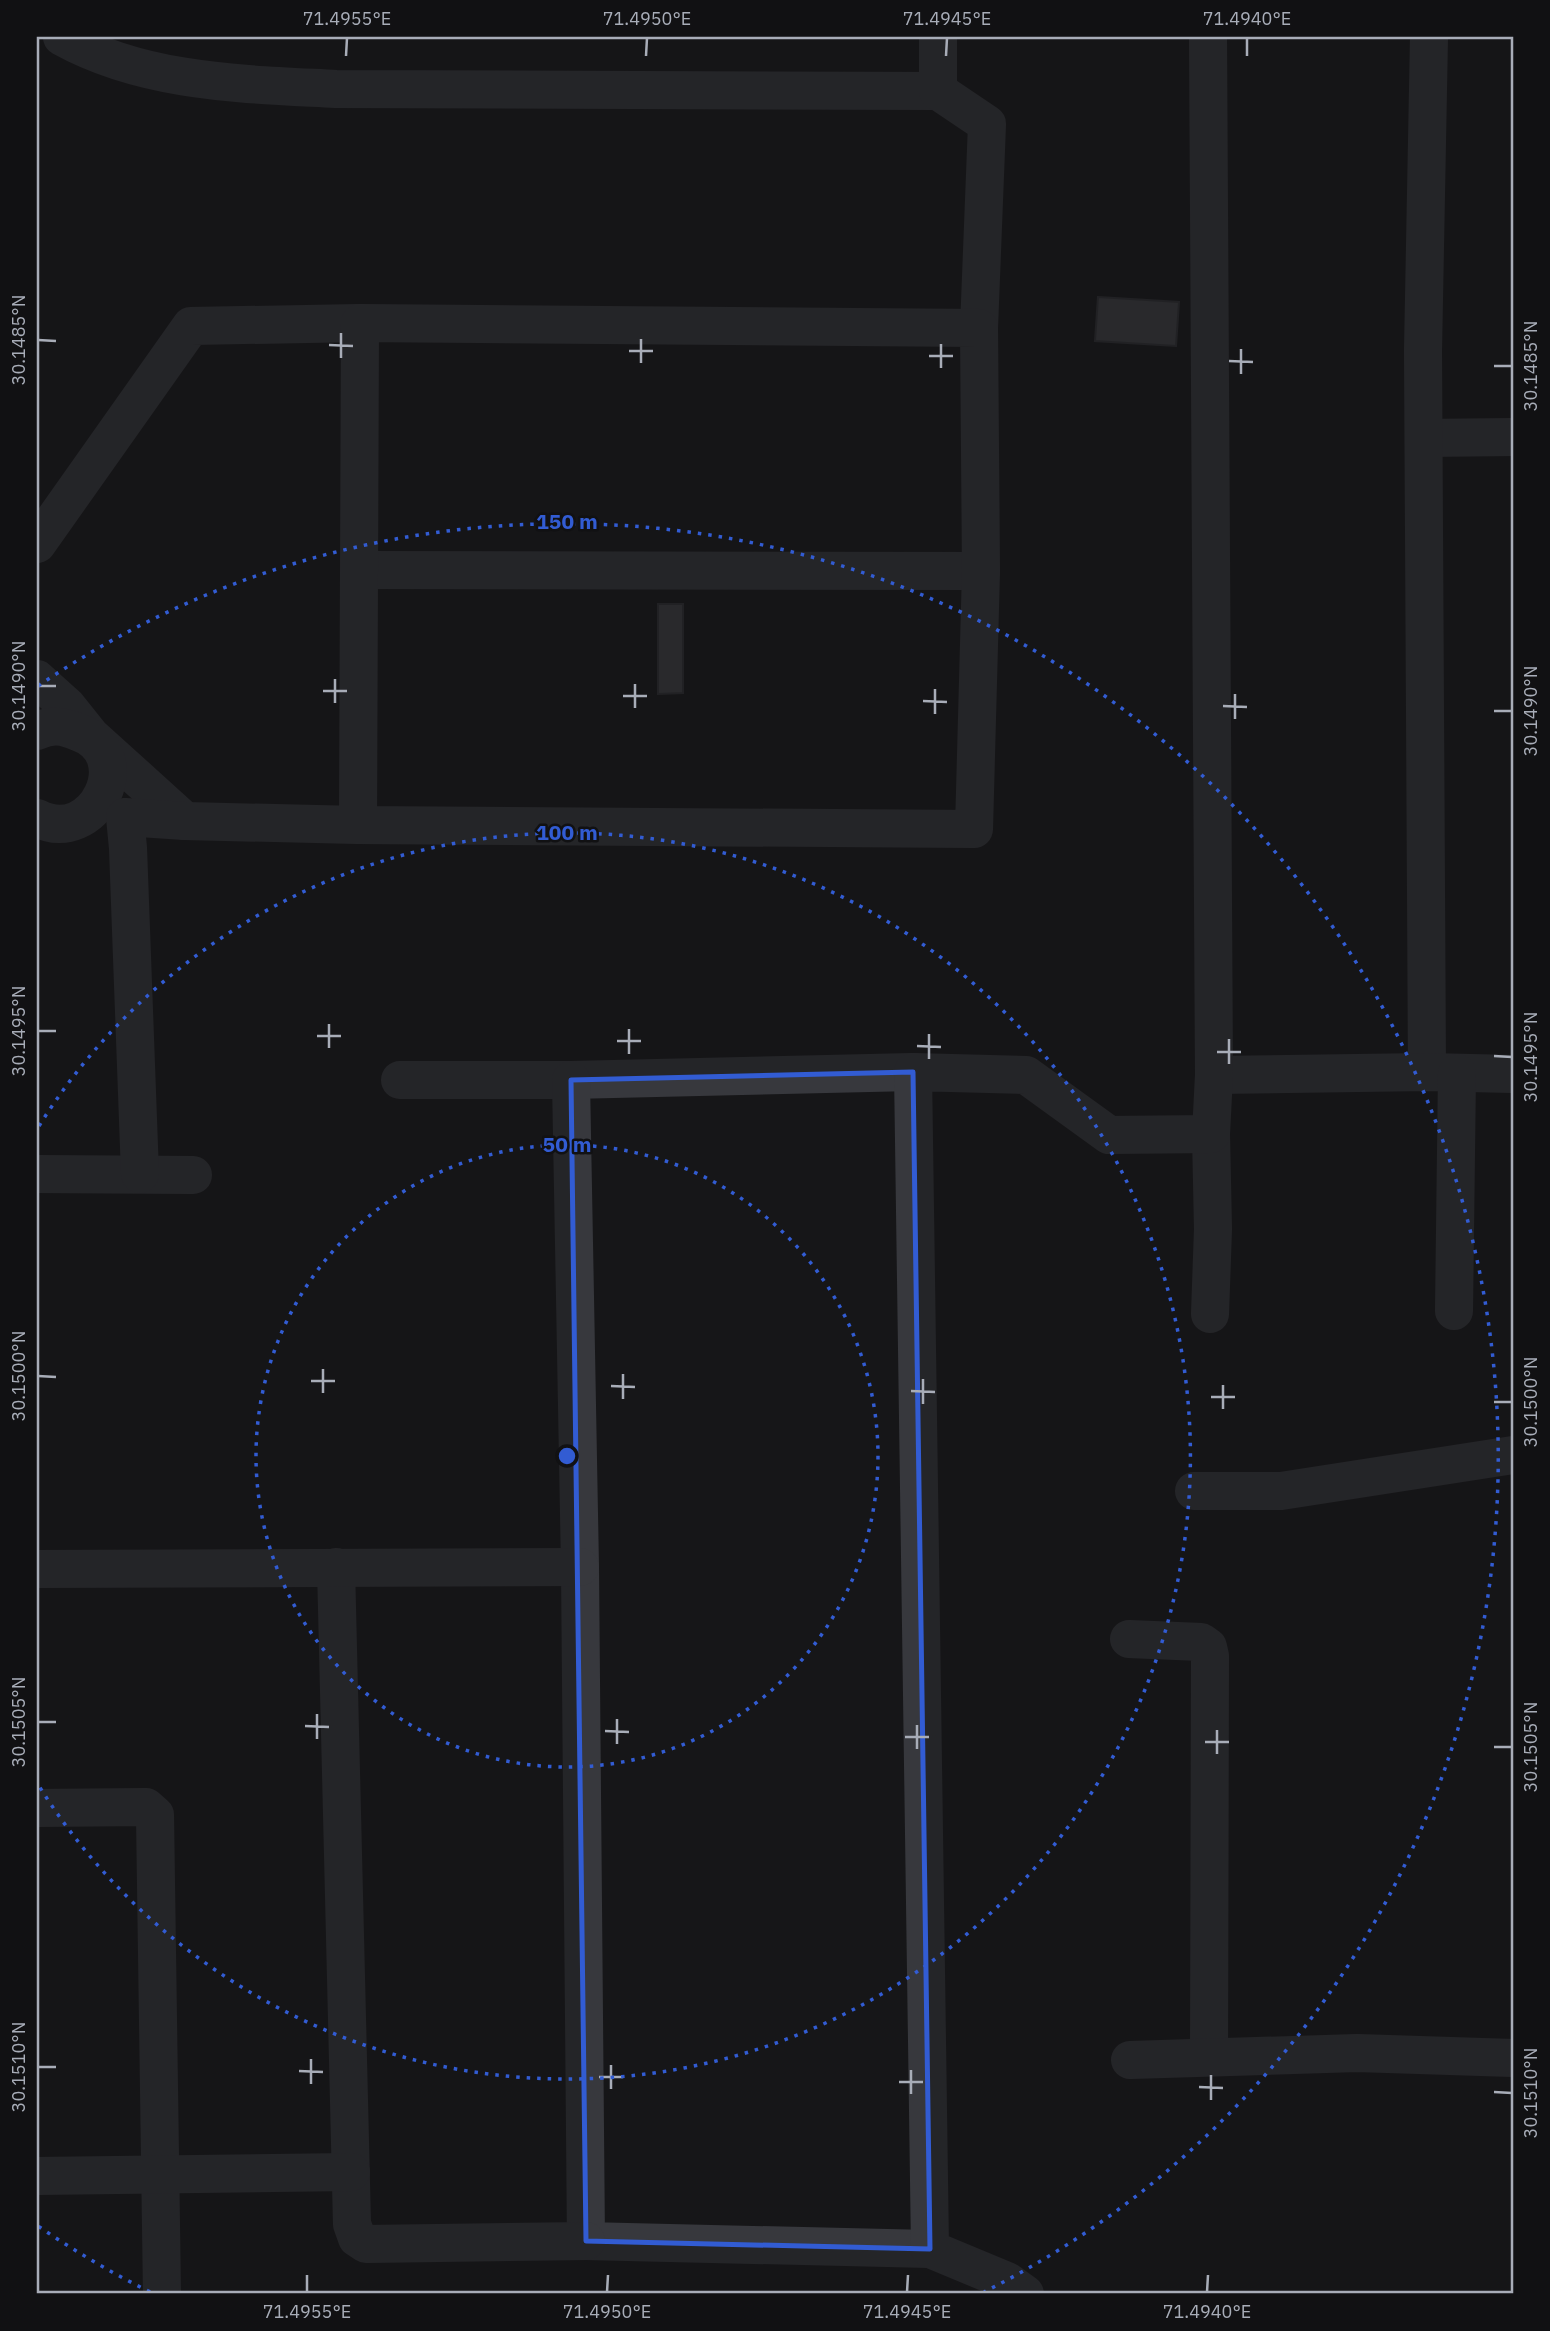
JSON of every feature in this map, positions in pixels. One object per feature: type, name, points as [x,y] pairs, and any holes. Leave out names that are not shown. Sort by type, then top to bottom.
[{"type":"street","points":[[62,37],[84,49],[172,76],[243,83],[350,89],[938,91],[987,124],[979,328],[981,571],[974,829],[358,824],[85,816]]},
{"type":"street","points":[[938,37],[938,91]]},
{"type":"street","points":[[1208,37],[1214,1075],[1210,1314]]},
{"type":"street","points":[[1429,37],[1424,438],[1442,1073],[1454,1311]]},
{"type":"street","points":[[37,544],[191,326],[360,323],[979,328]]},
{"type":"street","points":[[358,824],[360,323]]},
{"type":"street","points":[[1424,438],[1513,437]]},
{"type":"street","points":[[360,570],[981,571]]},
{"type":"street","points":[[37,679],[67,706],[101,748],[107,762],[108,778],[105,793],[97,806],[85,816],[71,822],[55,823],[37,818]]},
{"type":"street","points":[[37,731],[60,725],[91,736],[185,821]]},
{"type":"street","points":[[125,817],[140,1174]]},
{"type":"street","points":[[400,1080],[571,1080],[913,1072],[1026,1075],[1109,1135],[1211,1134]]},
{"type":"street","points":[[913,1072],[930,2249]]},
{"type":"street","points":[[1214,1075],[1513,1074]]},
{"type":"street","points":[[571,1080],[580,1567],[586,2241]]},
{"type":"street","points":[[37,1174],[193,1175]]},
{"type":"street","points":[[1194,1491],[1282,1490],[1513,1455]]},
{"type":"street","points":[[336,1567],[352,2224],[357,2238],[366,2244],[586,2241],[930,2249],[1007,2281],[1025,2294]]},
{"type":"street","points":[[37,1569],[580,1567]]},
{"type":"street","points":[[1129,1639],[1201,1642],[1208,1647],[1210,1656],[1209,2057]]},
{"type":"street","points":[[37,1808],[146,1807],[155,1815],[162,2294]]},
{"type":"street","points":[[1130,2060],[1357,2053],[1513,2058]]},
{"type":"street","points":[[37,2176],[351,2172]]},
{"type":"highlighted area","points":[[913,1072],[930,2249],[586,2241],[571,1080]]},
{"type":"building","points":[[1098,297],[1179,302],[1176,346],[1095,341]]},
{"type":"building","points":[[658,604],[683,604],[683,693],[658,694]]}]
